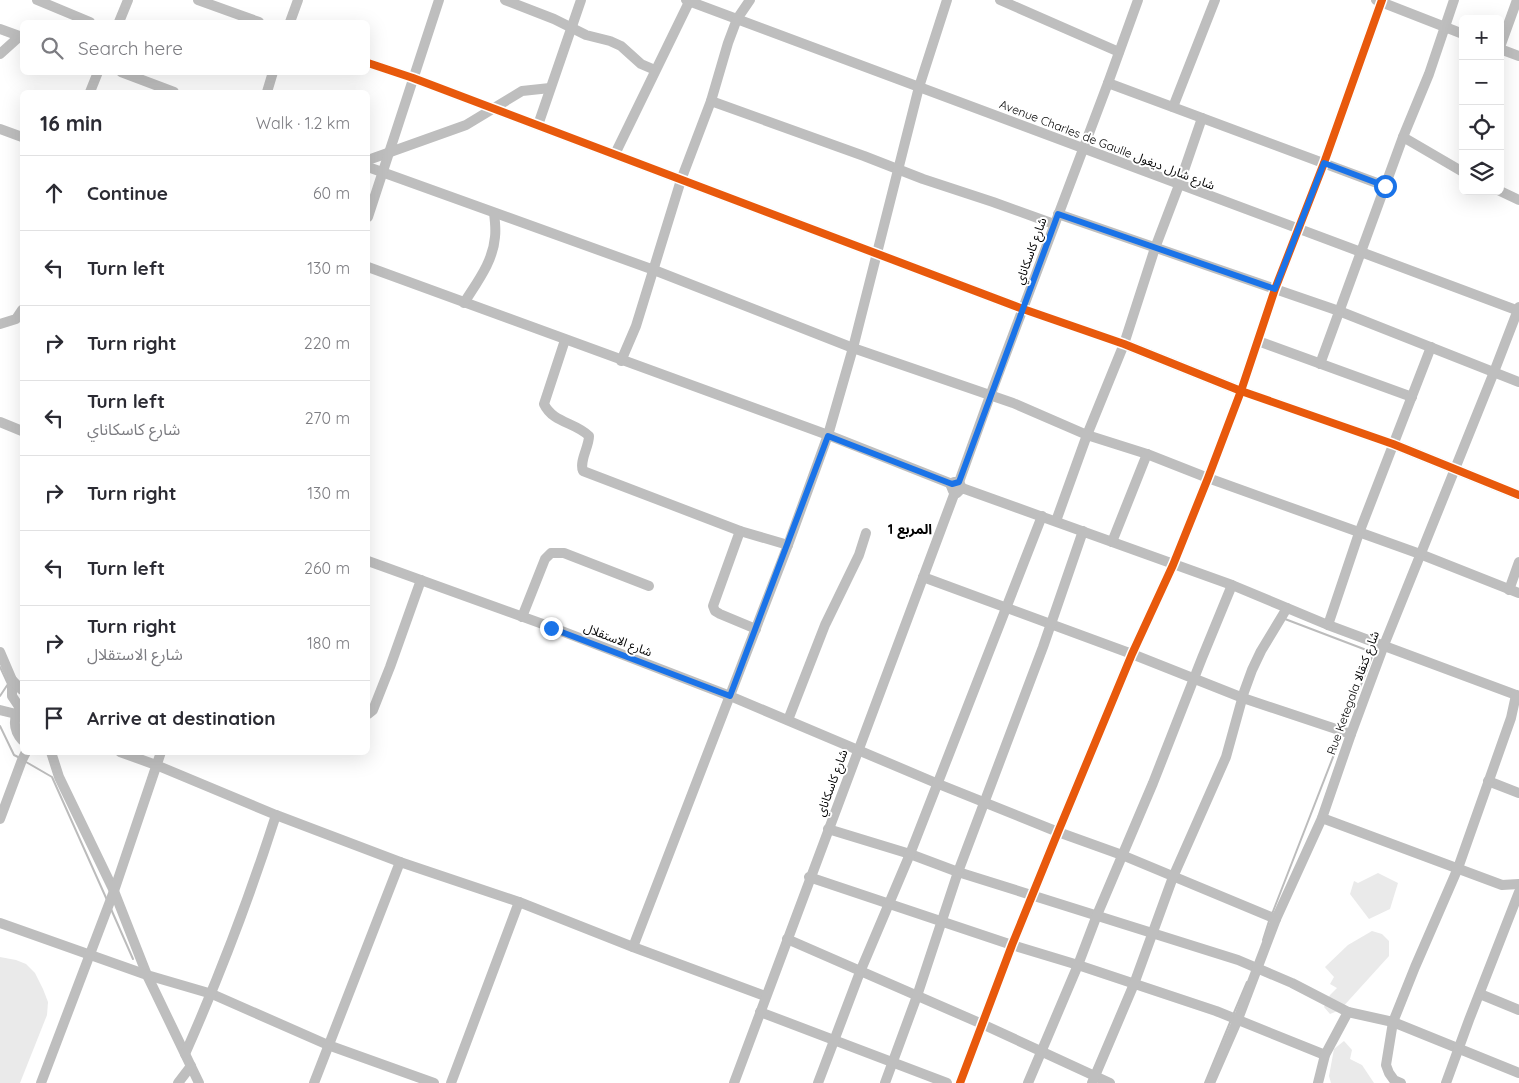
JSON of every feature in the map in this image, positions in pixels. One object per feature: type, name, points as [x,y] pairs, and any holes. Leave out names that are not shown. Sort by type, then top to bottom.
[{"type":"street","points":[[37,0],[85,20]]},
{"type":"street","points":[[120,20],[128,0]]},
{"type":"street","points":[[198,0],[253,20]]},
{"type":"street","points":[[291,20],[298,0]]},
{"type":"street","points":[[370,211],[439,0]]},
{"type":"street","points":[[505,0],[554,19],[571,28],[621,46],[641,64],[655,70]]},
{"type":"street","points":[[538,125],[581,0]]},
{"type":"street","points":[[615,154],[689,0]]},
{"type":"street","name":"Avenue Charles de Gaulle شارع شارل ديغول","points":[[689,0],[737,20],[1518,310]]},
{"type":"street","points":[[621,361],[636,326],[681,180],[712,101],[728,43],[737,20],[750,0]]},
{"type":"street","points":[[633,948],[828,436],[853,348],[919,86],[947,0]]},
{"type":"street","points":[[1000,0],[1119,52]]},
{"type":"street","points":[[1173,107],[1215,0]]},
{"type":"street","points":[[1320,364],[1403,137],[1429,74],[1454,0]]},
{"type":"street","points":[[1504,37],[1517,0]]},
{"type":"street","name":"شارع كاسكاناي","points":[[734,1083],[1108,83],[1136,1]]},
{"type":"street","points":[[960,1083],[1058,832],[1132,654],[1174,565],[1208,478],[1241,391],[1275,289],[1324,163],[1380,1],[1459,32]]},
{"type":"street","points":[[0,29],[20,36]]},
{"type":"street","points":[[0,54],[20,37]]},
{"type":"street","points":[[1504,50],[1519,56]]},
{"type":"street","points":[[370,64],[413,78],[1023,309],[1124,344],[1241,391],[1393,444],[1519,495]]},
{"type":"street","points":[[91,90],[97,75]]},
{"type":"street","points":[[129,75],[169,90]]},
{"type":"street","points":[[268,90],[272,75]]},
{"type":"street","points":[[1108,83],[1385,186]]},
{"type":"street","points":[[370,159],[466,125],[494,110],[522,91],[550,88]]},
{"type":"street","points":[[712,101],[898,170],[1054,224]]},
{"type":"street","points":[[1056,520],[1087,435],[1124,344],[1155,248],[1202,118]]},
{"type":"street","points":[[0,129],[20,136]]},
{"type":"street","points":[[1403,137],[1459,170]]},
{"type":"street","points":[[370,169],[654,270],[853,348],[1013,403],[1087,435],[1146,454],[1360,532],[1514,591],[1519,562]]},
{"type":"street","points":[[1504,193],[1519,200]]},
{"type":"street","points":[[464,303],[487,266],[492,252],[495,237],[494,213]]},
{"type":"street","points":[[1058,214],[1339,311],[1519,382]]},
{"type":"street","points":[[370,268],[828,436],[957,486],[1056,520],[1232,585],[1328,625],[1517,696],[1458,868],[1415,967],[1394,1022],[1386,1065],[1394,1080],[1401,1083]]},
{"type":"street","name":"Rue Ketegala شارع كتقالا","points":[[1210,1083],[1238,1019],[1276,919],[1322,818],[1350,734],[1518,310]]},
{"type":"street","points":[[0,324],[16,320],[20,313]]},
{"type":"street","points":[[565,340],[544,404],[547,412],[583,430],[589,436],[589,443],[581,465],[583,471],[740,531],[788,545]]},
{"type":"street","points":[[1258,341],[1412,397]]},
{"type":"street","points":[[1328,625],[1360,532],[1431,347]]},
{"type":"street","points":[[0,422],[20,429]]},
{"type":"street","points":[[1112,542],[1146,454]]},
{"type":"street","points":[[818,1083],[860,972],[910,854],[936,783],[1042,516]]},
{"type":"street","points":[[740,531],[713,606],[715,611],[720,614],[756,629]]},
{"type":"street","points":[[884,1083],[917,996],[958,872],[1051,624],[1083,531]]},
{"type":"street","points":[[788,720],[825,625],[859,555],[866,533]]},
{"type":"street","points":[[522,617],[544,559],[552,553],[564,553],[649,586]]},
{"type":"street","name":"شارع الاستقلال","points":[[370,562],[730,696],[936,783],[1058,832],[1122,855],[1276,919]]},
{"type":"street","points":[[923,577],[1132,654],[1242,698],[1350,734]]},
{"type":"street","points":[[370,712],[373,710],[390,667],[421,580]]},
{"type":"street","points":[[1028,1083],[1153,783],[1232,585]]},
{"type":"street","points":[[1093,1079],[1134,984],[1173,877],[1226,757],[1242,698],[1252,670],[1260,651],[1287,608]]},
{"type":"street","points":[[0,652],[12,680],[20,688]]},
{"type":"street","points":[[12,680],[12,696],[20,709]]},
{"type":"street","points":[[0,710],[20,709]]},
{"type":"street","points":[[20,709],[14,721],[15,729],[20,737]]},
{"type":"street","points":[[0,819],[24,755]]},
{"type":"street","points":[[52,755],[60,777],[114,891],[147,974],[198,1083]]},
{"type":"street","points":[[128,755],[276,815],[400,862],[519,902],[633,948],[765,996]]},
{"type":"street","points":[[41,1083],[114,891],[161,755]]},
{"type":"street","points":[[1488,780],[1519,793]]},
{"type":"street","points":[[186,1054],[212,994],[256,880],[276,815]]},
{"type":"street","points":[[1322,818],[1502,885],[1519,884]]},
{"type":"street","points":[[828,829],[1257,967],[1348,1012],[1394,1022],[1519,1073]]},
{"type":"street","points":[[314,1083],[400,862]]},
{"type":"street","points":[[810,877],[888,905],[1012,946],[1078,965],[1238,1019],[1325,1055]]},
{"type":"street","points":[[1446,1083],[1519,892]]},
{"type":"street","points":[[451,1083],[519,902]]},
{"type":"street","points":[[0,923],[147,974],[212,994],[328,1045],[434,1083]]},
{"type":"street","points":[[787,939],[982,1024],[1041,1051],[1093,1079],[1110,1083]]},
{"type":"street","points":[[1480,994],[1519,1010]]},
{"type":"street","points":[[760,1012],[947,1083]]},
{"type":"street","points":[[1318,1083],[1325,1055],[1348,1012]]},
{"type":"street","points":[[178,1083],[191,1066]]},
{"type":"shaded area","points":[[1378,873],[1398,883],[1390,909],[1369,919],[1350,894],[1354,881],[1358,883]]},
{"type":"shaded area","points":[[1372,931],[1382,934],[1389,941],[1389,956],[1340,1010],[1330,1014],[1324,1007],[1330,995],[1337,988],[1330,984],[1334,977],[1325,967],[1348,945]]},
{"type":"shaded area","points":[[0,957],[26,964],[35,973],[48,1002],[47,1015],[20,1083],[0,1083]]},
{"type":"shaded area","points":[[1344,1041],[1352,1050],[1350,1059],[1362,1065],[1374,1083],[1331,1083],[1329,1076],[1334,1049]]},
{"type":"waterway","points":[[1285,619],[1369,651],[1372,657],[1344,728]]},
{"type":"waterway","points":[[0,667],[8,684],[0,696]]},
{"type":"waterway","points":[[0,726],[14,755],[20,758]]},
{"type":"waterway","points":[[1272,914],[1342,734]]},
{"type":"waterway","points":[[26,762],[52,777],[107,900]]},
{"type":"waterway","points":[[111,909],[133,959]]},
{"type":"waterway","points":[[1263,940],[1269,921]]},
{"type":"waterway","points":[[1233,1015],[1247,982]]},
{"type":"waterway","points":[[1205,1083],[1231,1020]]},
{"type":"cycle path","points":[[960,1083],[1012,945],[1058,832],[1132,654],[1173,565],[1208,478],[1241,391],[1275,289],[1324,163],[1382,0]]},
{"type":"cycle path","points":[[370,64],[413,78],[1023,309],[1124,344],[1241,391],[1393,444],[1519,495]]},
{"type":"district","name":"المربع 1","points":[[910,529]]},
{"type":"route","points":[[551,628],[730,696],[828,436],[952,484],[959,482],[1058,214],[1275,289],[1324,163],[1385,186]]}]
